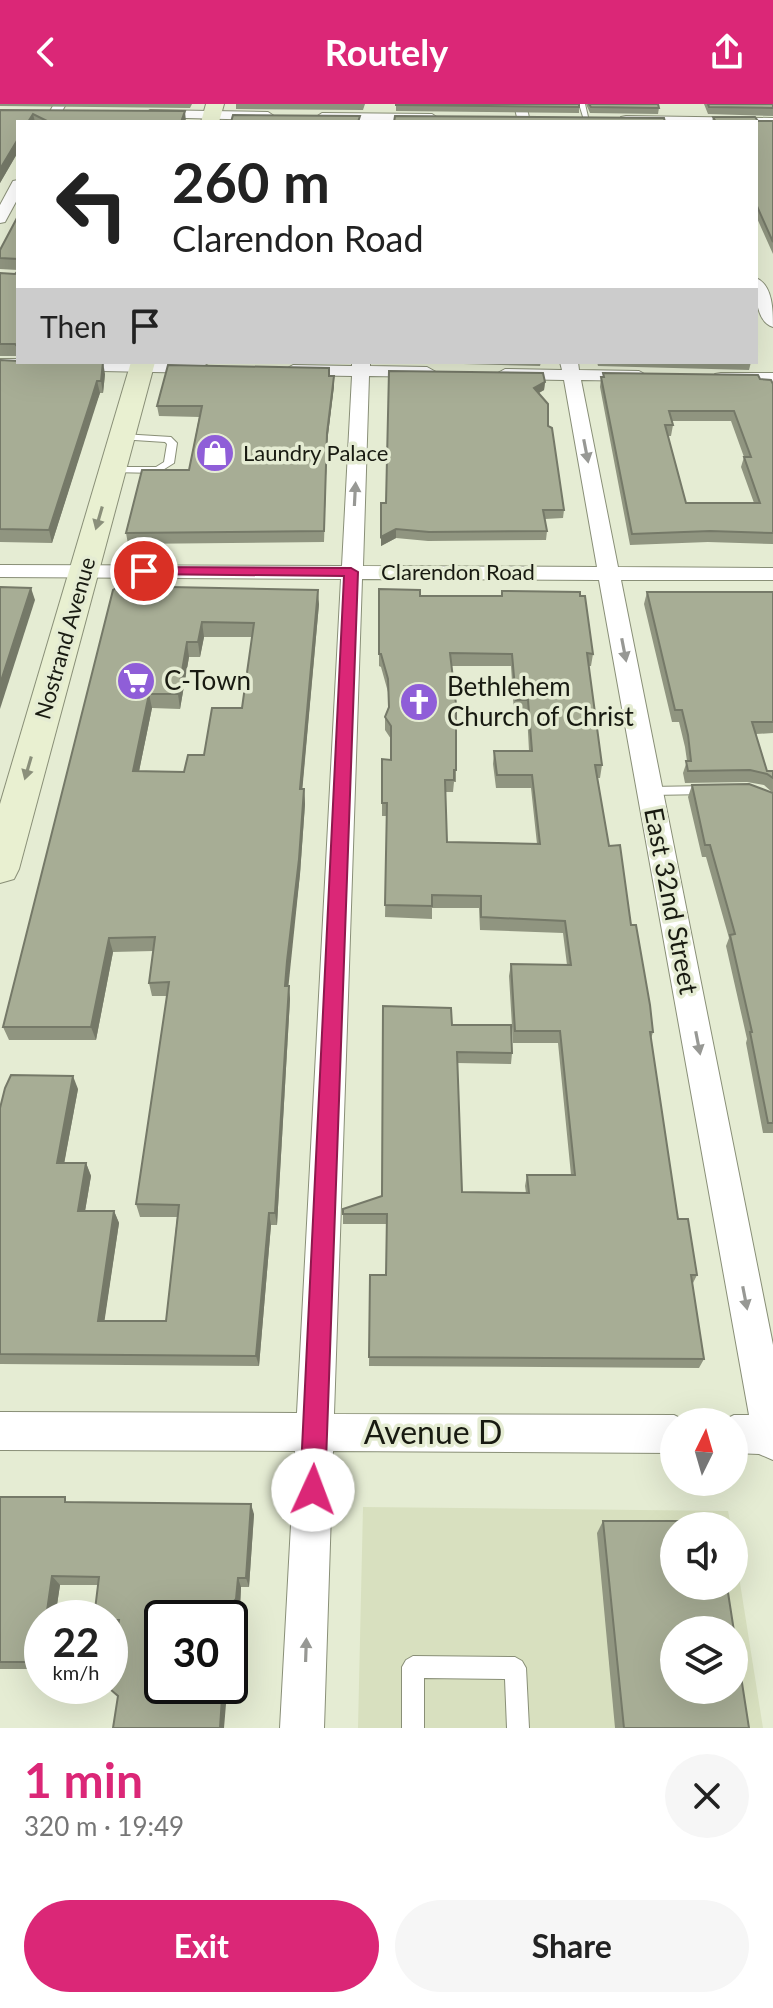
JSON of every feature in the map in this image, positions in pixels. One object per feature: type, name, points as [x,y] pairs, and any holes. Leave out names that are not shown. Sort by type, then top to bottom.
[{"type":"main road","name":"Nostrand Avenue","points":[[0,869],[142,364]]},
{"type":"street","points":[[508,119],[528,120],[520,104]]},
{"type":"street","points":[[132,114],[277,116]]},
{"type":"street","points":[[308,116],[370,114],[445,118]]},
{"type":"street","points":[[581,120],[603,120]]},
{"type":"street","points":[[0,219],[16,188]]},
{"type":"street","points":[[758,286],[773,322]]},
{"type":"street","points":[[0,364],[142,364],[222,368]]},
{"type":"street","points":[[269,369],[360,366],[449,373]]},
{"type":"street","points":[[302,1728],[360,366]]},
{"type":"street","points":[[479,373],[570,368],[663,376]]},
{"type":"street","name":"East 32nd Street","points":[[570,368],[773,1437]]},
{"type":"street","points":[[695,377],[773,378]]},
{"type":"street","name":"Clarendon Road","points":[[0,571],[773,574]]},
{"type":"street","name":"Avenue D","points":[[0,1431],[660,1434]]},
{"type":"street","points":[[748,1435],[773,1437]]},
{"type":"lane","points":[[581,120],[582,104]]},
{"type":"lane","points":[[113,470],[158,470],[169,463],[172,443],[168,439],[122,437]]},
{"type":"lane","points":[[651,791],[721,790]]},
{"type":"lane","points":[[413,1728],[413,1667],[515,1668],[518,1728]]},
{"type":"shaded area","points":[[363,1507],[728,1511],[660,1512],[660,1600],[743,1600],[745,1616],[660,1616],[660,1704],[748,1704],[748,1633],[763,1728],[358,1728]]},
{"type":"building","points":[[579,104],[579,107],[396,105]]},
{"type":"building","points":[[589,104],[658,104],[659,108],[591,107]]},
{"type":"building","points":[[708,104],[773,104],[773,108],[709,107]]},
{"type":"building","points":[[0,110],[185,111],[182,120],[45,120],[33,114],[29,120],[16,120],[16,142],[0,169]]},
{"type":"building","points":[[233,115],[360,116],[359,120],[232,120]]},
{"type":"building","points":[[395,116],[664,120],[394,120]]},
{"type":"building","points":[[713,117],[755,117],[757,120],[715,120]]},
{"type":"building","points":[[758,121],[773,121],[773,242],[758,208]]},
{"type":"building","points":[[16,220],[16,259],[0,258],[0,250]]},
{"type":"building","points":[[0,273],[15,274],[16,345],[0,344]]},
{"type":"building","points":[[0,360],[16,361],[16,364],[103,364],[101,381],[97,381],[49,530],[0,529]]},
{"type":"building","points":[[168,365],[329,368],[329,376],[334,376],[327,433],[324,531],[126,533],[142,470],[189,470],[202,406],[157,406]]},
{"type":"building","points":[[389,371],[543,373],[545,382],[534,388],[548,404],[548,426],[552,428],[564,510],[543,510],[547,531],[429,532],[396,529],[381,537],[381,503],[386,503]]},
{"type":"building","points":[[603,373],[758,375],[760,379],[771,380],[773,533],[710,531],[632,534],[601,377],[604,377]],"holes":[[[669,411],[734,411],[751,457],[744,457],[760,503],[686,503],[665,425],[673,425]]]},
{"type":"building","points":[[120,586],[318,590],[300,789],[304,789],[299,859],[285,986],[289,986],[275,1213],[269,1213],[256,1356],[0,1354],[0,1108],[11,1075],[73,1076],[57,1163],[86,1163],[78,1211],[114,1211],[98,1321],[166,1321],[179,1205],[136,1204],[169,982],[149,983],[155,937],[109,938],[91,1027],[3,1027],[113,590]],"holes":[[[202,622],[254,623],[242,708],[212,708],[204,755],[188,755],[184,772],[133,771],[149,694],[178,694],[187,642],[198,642]]]},
{"type":"building","points":[[0,587],[31,588],[0,684]]},
{"type":"building","points":[[379,589],[420,590],[420,596],[502,596],[502,591],[580,592],[580,596],[585,596],[593,654],[587,653],[602,765],[595,765],[609,846],[620,845],[631,925],[636,925],[650,1005],[653,1032],[650,1032],[678,1219],[688,1219],[697,1275],[691,1275],[704,1359],[369,1357],[370,1275],[386,1275],[387,1214],[343,1214],[343,1209],[382,1196],[383,1006],[451,1008],[452,1025],[511,1025],[512,1053],[457,1052],[462,1192],[529,1193],[527,1175],[575,1175],[560,1031],[515,1031],[511,964],[571,965],[565,921],[481,917],[481,896],[432,895],[432,906],[385,905],[387,803],[382,803],[382,759],[391,760],[391,726],[385,717],[389,707],[388,679],[379,654]],"holes":[[[450,653],[512,654],[516,700],[528,700],[532,751],[494,751],[497,775],[532,775],[540,844],[447,842],[445,780],[454,780],[456,770],[456,704]]]},
{"type":"building","points":[[647,592],[773,592],[773,722],[752,722],[767,771],[773,771],[773,778],[750,770],[688,771],[686,761],[691,761],[688,735],[682,710],[675,710]]},
{"type":"building","points":[[749,784],[773,793],[773,1123],[768,1123],[730,935],[735,934],[710,845],[705,845],[692,785]]},
{"type":"building","points":[[0,1497],[65,1497],[65,1502],[251,1504],[246,1578],[238,1578],[235,1600],[144,1600],[144,1704],[222,1704],[220,1728],[113,1728],[117,1704],[128,1704],[128,1600],[96,1600],[99,1577],[52,1576],[49,1600],[24,1600],[24,1662],[0,1662]]},
{"type":"building","points":[[603,1521],[660,1521],[660,1600],[729,1600],[732,1616],[660,1616],[660,1704],[745,1704],[749,1728],[624,1728]]},
{"type":"place","name":"Laundry Palace","points":[[215,453]]},
{"type":"place","name":"C-Town","points":[[136,681]]},
{"type":"place","name":"Bethlehem Church of Christ","points":[[419,702]]},
{"type":"route","points":[[144,571],[351,572],[313,1490]]}]
